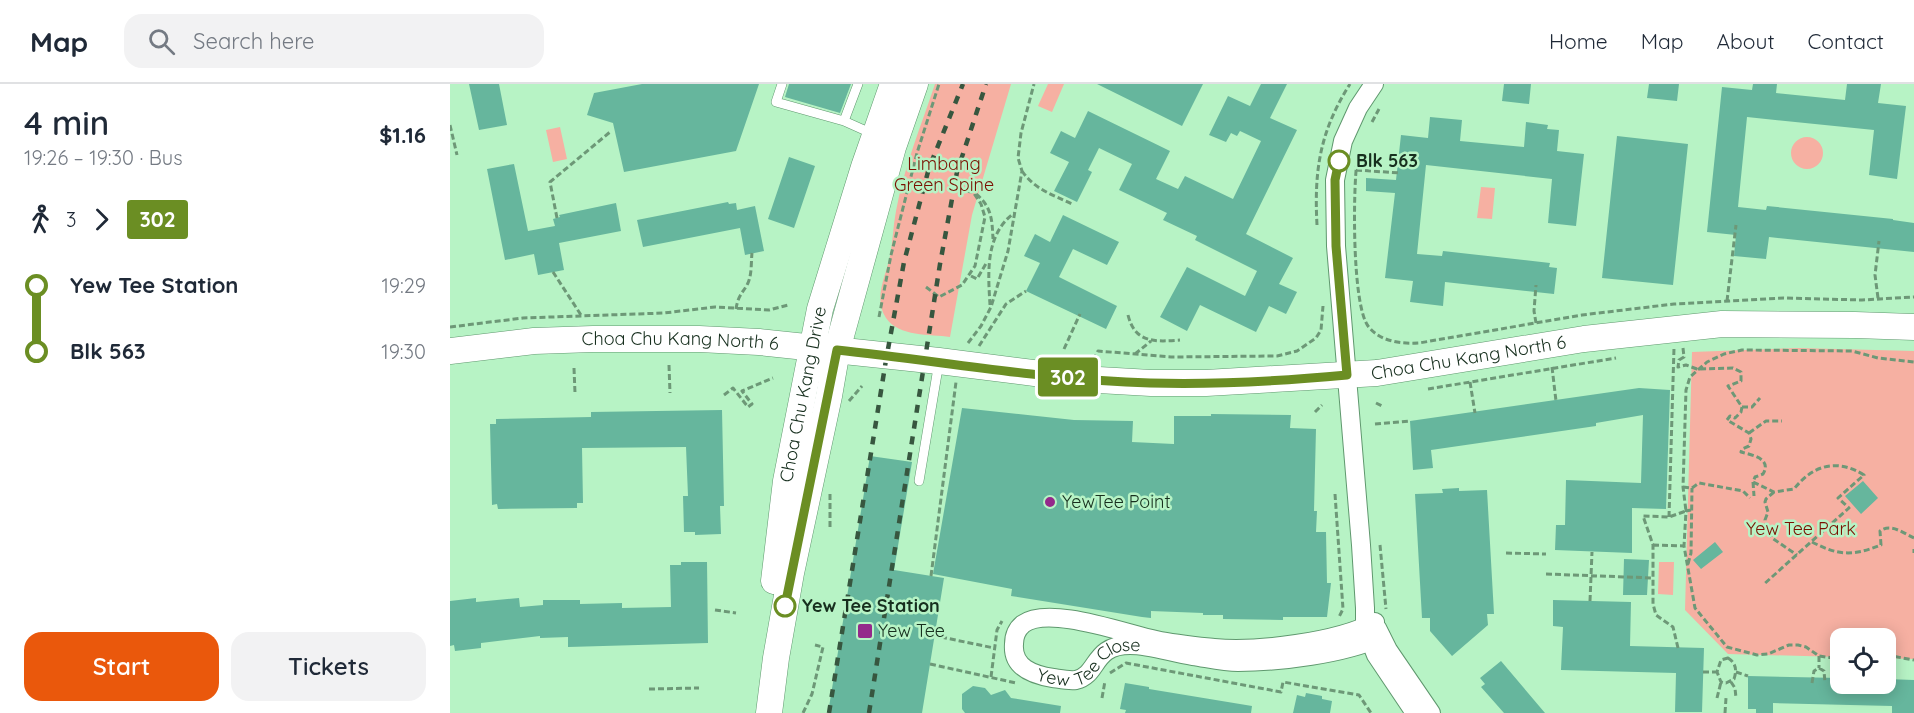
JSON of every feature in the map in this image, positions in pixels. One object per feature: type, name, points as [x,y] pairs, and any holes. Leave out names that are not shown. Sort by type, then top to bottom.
[{"type":"street","name":"Choa Chu Kang Drive","points":[[752,713],[777,561],[786,481],[812,347],[826,289],[893,84]]},
{"type":"street","name":"Choa Chu Kang Drive","points":[[769,713],[791,573],[837,350],[893,147],[915,84]]},
{"type":"street","points":[[1374,84],[1348,128],[1335,180],[1336,246],[1376,655],[1415,713]]},
{"type":"street","name":"Choa Chu Kang North 6","points":[[450,351],[534,341],[719,340],[959,358],[1056,376],[1151,383],[1347,375],[1439,364],[1545,357],[1677,342],[1722,324],[1914,327]]},
{"type":"street","name":"Yew Tee Close","points":[[1052,617],[1119,629],[1157,641],[1243,649],[1334,637],[1374,626],[1346,649],[1296,657],[1236,662],[1129,645],[1111,648],[1099,656],[1089,672],[1077,680],[1043,676],[1026,670],[1018,663],[1013,650],[1016,633],[1023,624],[1035,618],[1052,617]]},
{"type":"street","points":[[1374,626],[1431,713]]},
{"type":"lane","points":[[782,84],[776,102],[859,126],[875,135]]},
{"type":"lane","points":[[844,122],[858,84]]},
{"type":"lane","points":[[920,481],[959,358]]},
{"type":"path","points":[[879,317],[891,255],[917,153],[939,84]]},
{"type":"path","points":[[1034,84],[1021,133],[1018,158],[1022,171],[1038,188],[1072,204]]},
{"type":"path","points":[[1368,129],[1383,102]]},
{"type":"path","points":[[450,124],[457,155]]},
{"type":"path","points":[[557,218],[550,182],[610,132]]},
{"type":"path","points":[[1359,152],[1354,197],[1359,296],[1361,309],[1370,328]]},
{"type":"path","points":[[1356,170],[1400,173]]},
{"type":"path","points":[[931,576],[959,358],[981,326],[990,307],[1008,251],[1022,171]]},
{"type":"path","points":[[947,189],[973,192],[986,202],[992,216],[993,241]]},
{"type":"path","points":[[926,287],[939,297],[962,285],[975,266],[984,217],[981,204],[973,192]]},
{"type":"path","points":[[990,307],[988,261],[993,241],[1005,220],[1014,213]]},
{"type":"path","points":[[1727,301],[1736,225]]},
{"type":"path","points":[[1878,298],[1875,275],[1879,241]]},
{"type":"path","points":[[736,309],[737,298],[747,285],[750,276],[752,253]]},
{"type":"path","points":[[970,275],[976,279],[988,261]]},
{"type":"path","points":[[554,272],[581,315]]},
{"type":"path","points":[[1536,285],[1534,311],[1556,401]]},
{"type":"path","points":[[959,358],[981,342],[1006,304],[1026,291]]},
{"type":"path","points":[[450,327],[523,318],[664,313],[715,307],[769,310],[788,305]]},
{"type":"path","points":[[1064,349],[1080,314]]},
{"type":"path","points":[[1128,315],[1132,328],[1139,335],[1152,341],[1180,340]]},
{"type":"path","points":[[1098,351],[1182,358],[1277,356],[1297,351],[1316,338],[1321,330]]},
{"type":"path","points":[[1134,355],[1152,341]]},
{"type":"path","points":[[1677,342],[1693,347]]},
{"type":"path","points":[[1677,342],[1684,357],[1679,360],[1678,367],[1686,365],[1697,369],[1737,369],[1741,372],[1742,381],[1728,386],[1742,407],[1741,412],[1735,418],[1730,416],[1727,420],[1749,433],[1751,439],[1749,446],[1741,452],[1766,463],[1763,474],[1755,477],[1752,497],[1743,491],[1699,483],[1692,488],[1683,488]]},
{"type":"path","points":[[1669,517],[1677,342]]},
{"type":"path","points":[[1746,345],[1769,345]]},
{"type":"path","points":[[1721,681],[1726,683],[1734,679],[1735,666],[1728,658],[1727,647],[1695,608],[1684,546],[1686,390],[1690,376],[1707,362],[1724,354],[1742,350],[1852,351],[1878,358],[1914,362]]},
{"type":"path","points":[[1428,389],[1470,381],[1545,357],[1618,357]]},
{"type":"path","points":[[669,365],[670,393]]},
{"type":"path","points":[[574,368],[575,393]]},
{"type":"path","points":[[724,395],[733,388],[748,407],[752,404],[742,391],[773,378]]},
{"type":"path","points":[[1470,381],[1475,413]]},
{"type":"path","points":[[1742,407],[1752,407],[1760,398]]},
{"type":"path","points":[[1377,403],[1384,407]]},
{"type":"path","points":[[1315,412],[1322,405]]},
{"type":"path","points":[[1375,423],[1410,421]]},
{"type":"path","points":[[1749,433],[1766,421],[1782,421]]},
{"type":"path","points":[[1753,482],[1774,492],[1794,489],[1802,478],[1814,470],[1830,465],[1853,468],[1864,475],[1838,498],[1849,508],[1763,585]]},
{"type":"path","points":[[1688,566],[1691,553],[1692,488]]},
{"type":"path","points":[[1774,492],[1765,502],[1768,512],[1765,520],[1767,528],[1772,538],[1797,555]]},
{"type":"path","points":[[1678,648],[1673,627],[1656,615],[1653,604],[1653,545],[1643,516],[1669,517],[1691,510]]},
{"type":"path","points":[[1812,542],[1830,551],[1854,554],[1881,544],[1880,531],[1885,528],[1890,527],[1914,538]]},
{"type":"path","points":[[1374,626],[1385,606],[1380,545]]},
{"type":"path","points":[[1653,545],[1684,546]]},
{"type":"path","points":[[1590,601],[1592,552]]},
{"type":"path","points":[[1506,553],[1546,554]]},
{"type":"path","points":[[1546,574],[1653,578]]},
{"type":"path","points":[[715,610],[736,613]]},
{"type":"path","points":[[941,637],[1013,650]]},
{"type":"path","points":[[803,713],[812,694],[823,647],[815,645]]},
{"type":"path","points":[[1727,647],[1756,655],[1768,654],[1789,645],[1798,645],[1806,647],[1819,656],[1830,658]]},
{"type":"path","points":[[1819,656],[1819,668]]},
{"type":"path","points":[[1896,657],[1914,660]]},
{"type":"path","points":[[1717,698],[1721,681],[1717,672],[1721,660],[1728,658]]},
{"type":"path","points":[[1102,698],[1106,676],[1126,663],[1281,692],[1283,682],[1359,695],[1371,713]]},
{"type":"path","points":[[930,664],[1022,684]]},
{"type":"path","points":[[1812,683],[1814,671],[1819,668]]},
{"type":"path","points":[[1819,668],[1824,671],[1825,683]]},
{"type":"path","points":[[1703,672],[1717,672]]},
{"type":"path","points":[[1736,672],[1749,676]]},
{"type":"path","points":[[1731,682],[1735,688],[1736,698]]},
{"type":"path","points":[[649,689],[699,688]]},
{"type":"path","points":[[1725,713],[1726,698]]},
{"type":"green space","name":"Limbang Green Spine","points":[[935,84],[1011,84],[972,215],[950,337],[899,329],[886,318],[882,310],[880,295],[890,256],[899,195]]},
{"type":"green space","points":[[1048,84],[1064,84],[1052,112],[1038,106]]},
{"type":"green space","points":[[560,127],[567,159],[553,162],[546,130]]},
{"type":"green space","points":[[1807,137],[1819,141],[1823,153],[1819,165],[1807,169],[1795,165],[1791,153],[1795,141]]},
{"type":"green space","points":[[1481,187],[1495,188],[1492,219],[1477,218]]},
{"type":"green space","name":"Yew Tee Park","points":[[1798,348],[1914,351],[1914,659],[1896,658],[1896,628],[1830,628],[1830,657],[1728,654],[1685,610],[1692,352]]},
{"type":"green space","points":[[1659,562],[1674,562],[1673,595],[1658,594]]},
{"type":"building","points":[[469,84],[499,84],[507,125],[479,130]]},
{"type":"building","points":[[642,84],[759,84],[736,151],[624,172],[613,123],[587,115],[594,93]]},
{"type":"building","points":[[789,84],[851,84],[840,113],[785,97]]},
{"type":"building","points":[[1097,84],[1203,84],[1182,126]]},
{"type":"building","points":[[1261,84],[1287,84],[1270,118],[1297,130],[1246,234],[1293,258],[1279,284],[1297,292],[1286,314],[1269,306],[1256,332],[1200,305],[1187,331],[1160,317],[1187,267],[1245,296],[1257,271],[1195,240],[1197,236],[1163,220],[1167,213],[1119,190],[1132,164],[1099,148],[1088,170],[1092,172],[1077,202],[1054,191],[1069,162],[1050,153],[1061,131],[1075,138],[1088,111],[1170,151],[1156,179],[1178,189],[1185,176],[1233,199],[1261,141],[1240,131],[1237,136],[1231,133],[1226,142],[1209,135],[1228,96],[1250,106]]},
{"type":"building","points":[[1504,84],[1531,84],[1529,104],[1502,101]]},
{"type":"building","points":[[1649,84],[1679,84],[1677,101],[1647,98]]},
{"type":"building","points":[[1753,84],[1777,84],[1776,93],[1845,100],[1847,84],[1881,84],[1878,103],[1906,106],[1897,179],[1869,175],[1874,130],[1747,117],[1738,207],[1766,210],[1767,206],[1914,223],[1914,252],[1769,237],[1766,259],[1734,256],[1736,235],[1707,232],[1722,87],[1752,90]]},
{"type":"building","points":[[1430,117],[1462,120],[1460,141],[1524,147],[1526,122],[1548,125],[1547,129],[1559,130],[1557,151],[1584,154],[1576,226],[1548,223],[1552,179],[1426,165],[1417,254],[1442,256],[1443,251],[1550,263],[1549,267],[1557,268],[1554,294],[1445,282],[1443,306],[1410,302],[1413,281],[1385,278],[1395,193],[1366,191],[1366,178],[1396,180],[1401,135],[1428,138]]},
{"type":"building","points":[[1617,136],[1688,144],[1673,285],[1602,278]]},
{"type":"building","points":[[789,157],[815,166],[794,228],[768,219]]},
{"type":"building","points":[[514,164],[528,231],[555,226],[553,219],[560,217],[559,215],[616,203],[621,231],[559,243],[564,270],[538,275],[534,254],[505,260],[487,169]]},
{"type":"building","points":[[728,202],[729,204],[736,203],[737,210],[755,206],[764,251],[745,255],[740,228],[643,247],[637,220]]},
{"type":"building","points":[[1063,215],[1119,242],[1107,265],[1073,249],[1059,277],[1117,306],[1106,329],[1026,291],[1040,263],[1024,256],[1035,234],[1050,242]]},
{"type":"building","points":[[1639,388],[1670,390],[1666,509],[1632,508],[1632,553],[1555,550],[1556,525],[1565,525],[1566,480],[1641,483],[1643,415],[1596,423],[1596,426],[1431,450],[1433,468],[1413,470],[1410,421]]},
{"type":"building","points":[[962,408],[1074,420],[1133,421],[1132,442],[1174,444],[1174,416],[1291,415],[1290,428],[1316,429],[1314,511],[1317,511],[1316,532],[1326,532],[1327,583],[1331,583],[1327,617],[1283,617],[1283,620],[1223,619],[1223,615],[1151,611],[1151,618],[1011,596],[1012,589],[933,574]]},
{"type":"building","points":[[722,410],[724,506],[720,506],[721,534],[695,535],[695,532],[684,532],[683,496],[688,496],[686,447],[582,448],[583,503],[577,503],[577,508],[498,509],[497,504],[492,505],[490,424],[496,424],[496,419],[591,417],[591,412]]},
{"type":"building","points":[[870,456],[912,462],[894,570],[944,578],[922,713],[828,713]]},
{"type":"building","points":[[1863,481],[1878,498],[1861,514],[1845,496]]},
{"type":"building","points":[[1459,488],[1459,491],[1487,490],[1494,614],[1487,614],[1488,625],[1452,656],[1430,631],[1430,618],[1422,618],[1415,494],[1443,493],[1442,489]]},
{"type":"building","points":[[1715,542],[1723,552],[1701,569],[1693,560]]},
{"type":"building","points":[[1624,559],[1649,560],[1647,595],[1623,595]]},
{"type":"building","points":[[681,562],[707,562],[708,643],[568,647],[568,637],[540,638],[540,636],[481,643],[481,648],[455,651],[454,645],[450,646],[450,601],[476,598],[476,602],[519,598],[520,607],[543,605],[543,600],[580,600],[580,604],[622,603],[622,608],[671,607],[670,565],[681,565]]},
{"type":"building","points":[[1553,600],[1631,602],[1630,646],[1704,648],[1702,712],[1675,712],[1676,673],[1561,670],[1563,627],[1553,626]]},
{"type":"building","points":[[1501,661],[1545,713],[1504,713],[1481,687],[1485,684],[1480,678]]},
{"type":"building","points":[[1748,676],[1830,678],[1830,694],[1896,694],[1896,679],[1914,680],[1914,713],[1892,713],[1892,706],[1773,703],[1773,713],[1756,713],[1756,709],[1748,709]]},
{"type":"building","points":[[1125,683],[1252,706],[1251,713],[1125,713],[1126,710],[1120,709]]},
{"type":"building","points":[[973,686],[985,688],[991,695],[1005,690],[1011,698],[1061,706],[1060,713],[965,713],[962,709],[962,694]]},
{"type":"building","points":[[1306,693],[1322,696],[1322,699],[1332,701],[1330,713],[1293,713],[1297,695],[1305,697]]},
{"type":"railway","points":[[829,713],[904,262],[929,168],[963,84]]},
{"type":"railway","points":[[869,713],[940,264],[957,172],[986,84]]},
{"type":"bus line","name":"302","points":[[785,606],[837,350],[1081,379],[1151,383],[1206,383],[1347,375],[1336,246],[1335,180],[1339,161]]},
{"type":"place","name":"Blk 563","points":[[1339,161]]},
{"type":"place","name":"YewTee Point","points":[[1050,502]]},
{"type":"place","name":"Yew Tee Station","points":[[785,606]]},
{"type":"place","name":"Yew Tee","points":[[865,631]]}]
